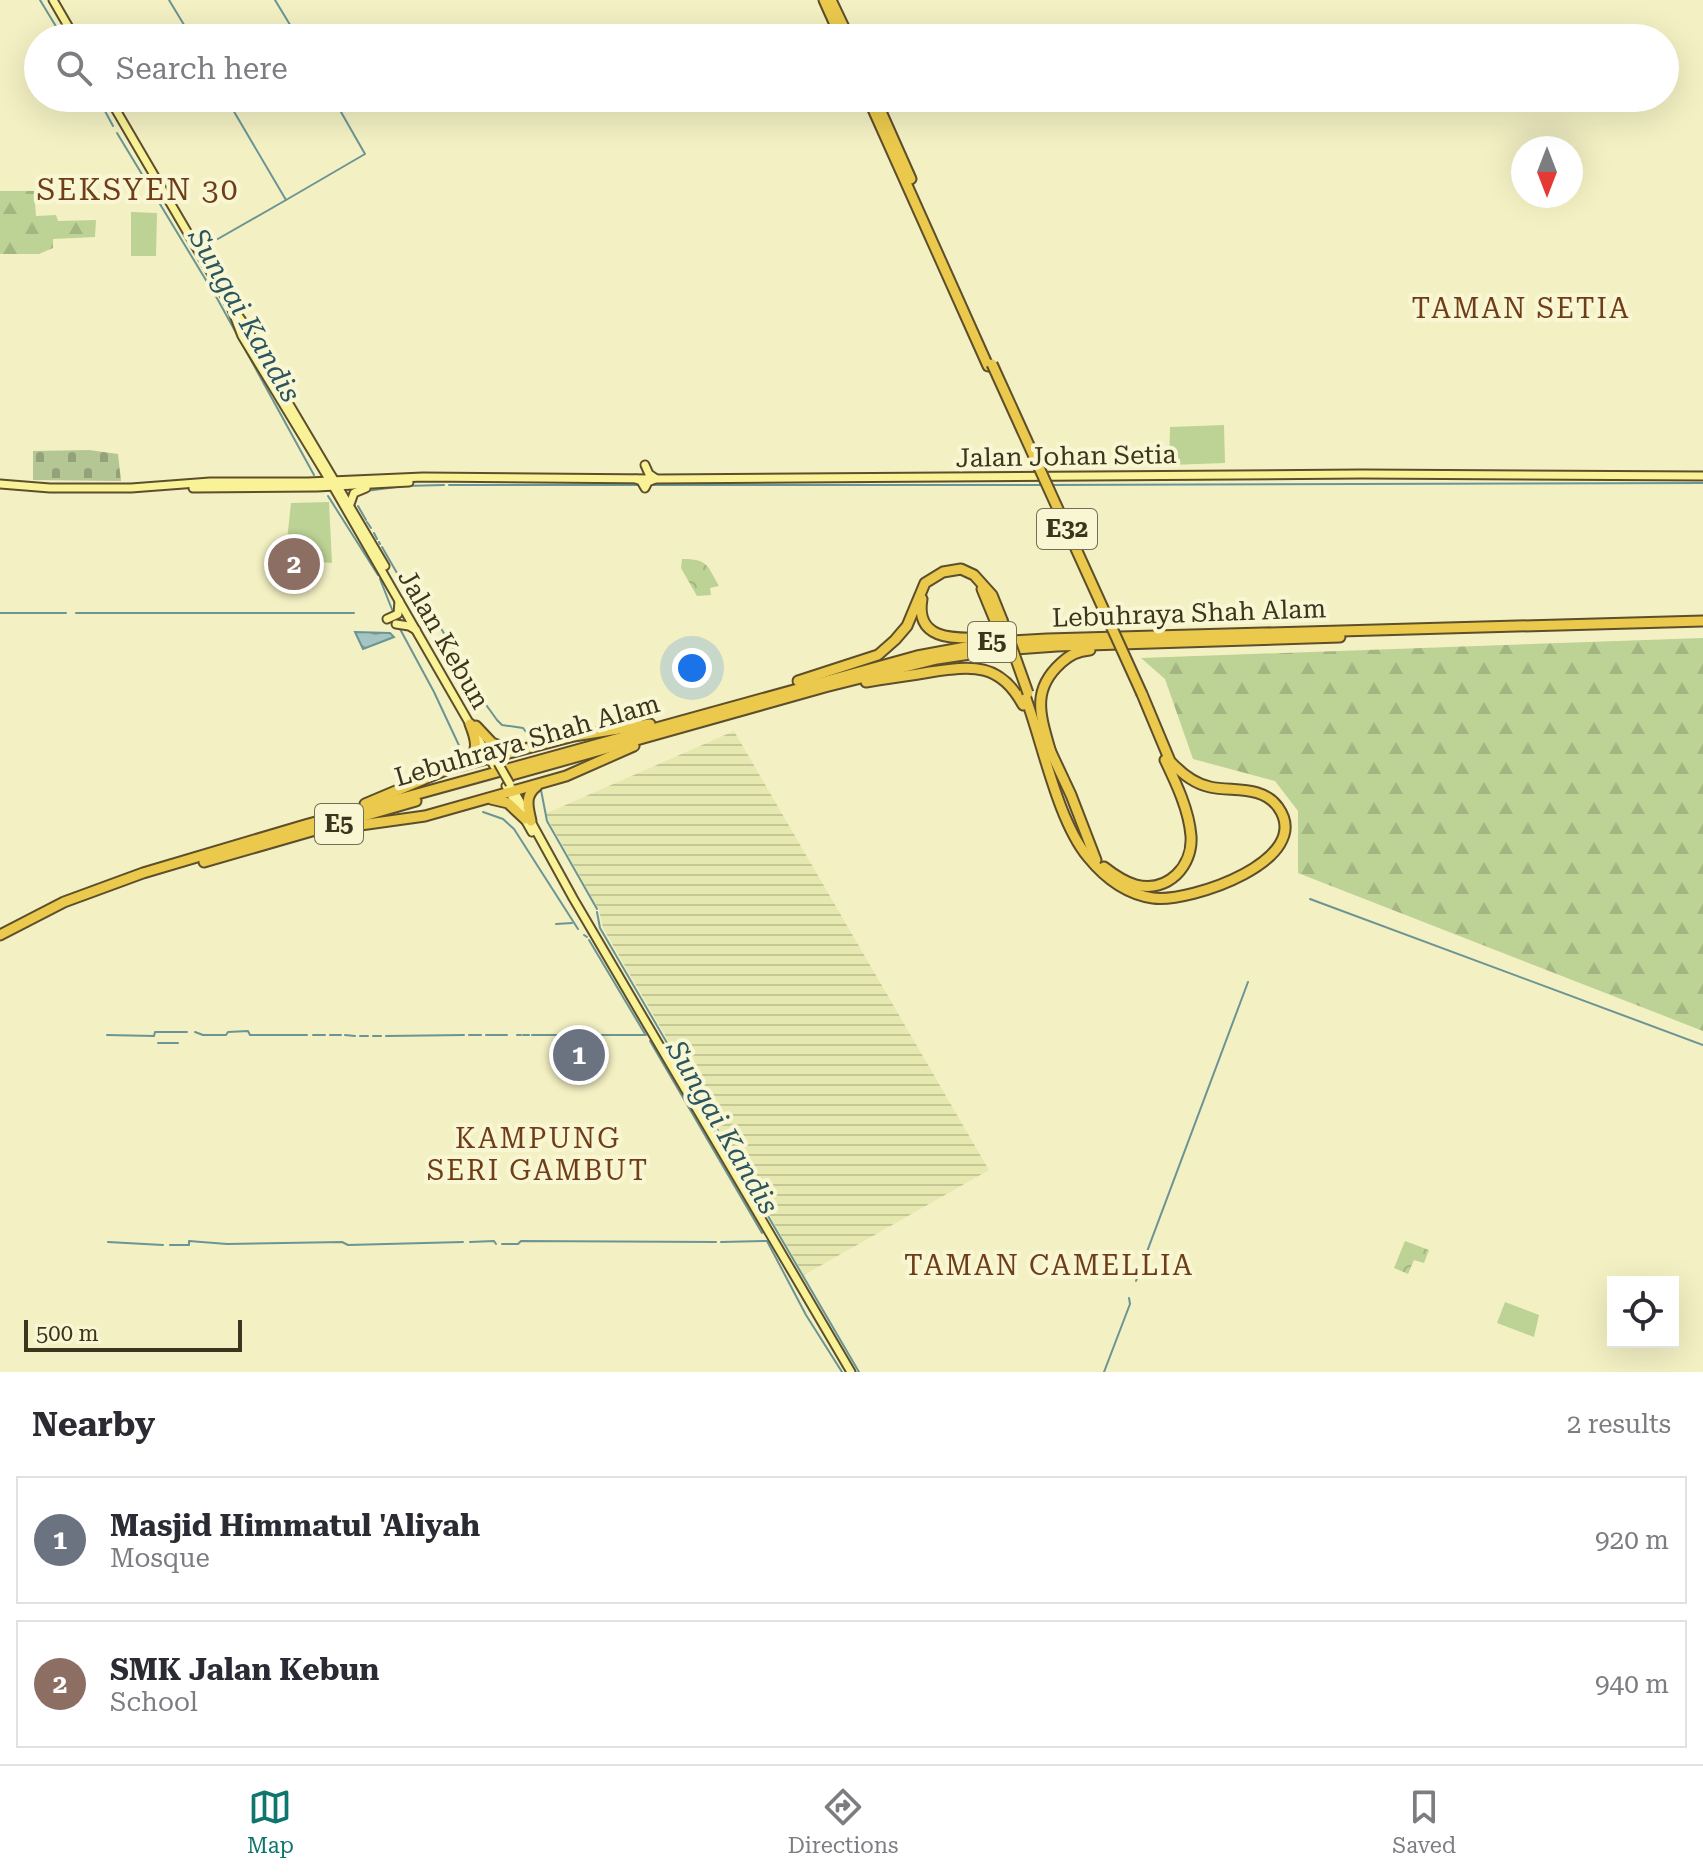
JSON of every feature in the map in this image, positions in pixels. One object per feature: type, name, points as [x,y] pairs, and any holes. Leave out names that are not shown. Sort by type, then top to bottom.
[{"type":"highway","points":[[824,0],[835,24]]},
{"type":"highway","points":[[831,0],[842,24]]},
{"type":"highway","name":"E32","points":[[874,112],[1170,761],[1201,784],[1256,792],[1270,798],[1279,808],[1284,827],[1279,846],[1268,859],[1246,872],[1179,897],[1154,898],[1125,889],[1104,874],[1084,852],[1074,835],[1042,744]]},
{"type":"highway","name":"E32","points":[[881,112],[990,365]]},
{"type":"highway","points":[[305,825],[459,766],[494,761],[574,736],[665,722],[711,711],[878,655],[907,626],[925,583],[943,572],[961,569],[974,575],[992,595],[999,622]]},
{"type":"highway","points":[[1132,889],[1113,878],[1098,863],[1026,693],[999,622],[985,593],[965,577],[951,575],[937,580],[923,597],[921,607],[924,620],[935,633],[948,638],[1138,636]]},
{"type":"highway","name":"Lebuhraya Shah Alam","points":[[0,935],[64,902],[115,882],[711,711],[958,647],[1033,639],[1703,621]]},
{"type":"highway","name":"Lebuhraya Shah Alam","points":[[0,941],[117,887],[937,659],[990,651],[1249,640],[1703,627]]},
{"type":"highway","points":[[1051,753],[1041,713],[1041,693],[1051,671],[1071,654],[1084,650],[1249,640]]},
{"type":"highway","points":[[764,705],[878,680],[957,668],[983,668],[1004,679],[1015,691],[1042,744]]},
{"type":"highway","points":[[1026,693],[1042,744]]},
{"type":"highway","name":"E32","points":[[1098,863],[1140,886],[1158,885],[1178,874],[1188,861],[1191,840],[1181,795],[1140,695]]},
{"type":"highway","points":[[473,725],[492,743],[518,751]]},
{"type":"highway","points":[[459,766],[471,760],[476,751],[473,725]]},
{"type":"highway","points":[[299,835],[425,816],[487,799],[510,788],[544,783],[576,773],[634,746],[686,727]]},
{"type":"highway","points":[[528,820],[530,794],[544,783]]},
{"type":"highway","points":[[487,799],[508,803],[528,820]]},
{"type":"main road","points":[[53,0],[67,24]]},
{"type":"main road","points":[[117,112],[319,462],[335,484]]},
{"type":"main road","points":[[251,343],[335,484]]},
{"type":"main road","points":[[308,482],[319,474],[319,462]]},
{"type":"main road","points":[[636,479],[645,465],[649,474],[657,479]]},
{"type":"main road","name":"Jalan Johan Setia","points":[[657,479],[1239,474],[1703,476]]},
{"type":"main road","points":[[350,504],[352,496],[359,490],[430,478]]},
{"type":"main road","points":[[180,487],[317,487],[430,478],[636,479],[645,488],[648,482],[657,479]]},
{"type":"main road","points":[[0,486],[78,493],[308,482],[392,484]]},
{"type":"main road","name":"Jalan Kebun","points":[[335,484],[340,498],[417,632],[851,1372]]},
{"type":"main road","name":"Jalan Kebun","points":[[335,484],[350,504],[473,725]]},
{"type":"main road","points":[[317,487],[331,491],[340,498]]},
{"type":"main road","points":[[387,619],[398,614],[399,599]]},
{"type":"main road","points":[[396,624],[409,626],[417,632]]},
{"type":"green space","points":[[0,191],[34,191],[36,216],[56,215],[58,221],[96,220],[95,237],[53,239],[53,248],[39,254],[0,254]]},
{"type":"green space","points":[[131,212],[157,213],[156,256],[131,256]]},
{"type":"green space","points":[[1224,425],[1225,463],[1169,465],[1170,427]]},
{"type":"green space","points":[[89,450],[118,454],[121,481],[33,480],[33,451]]},
{"type":"green space","points":[[329,502],[332,563],[285,559],[291,503]]},
{"type":"green space","points":[[682,559],[697,560],[709,568],[719,586],[710,588],[711,595],[697,596],[681,568]]},
{"type":"green space","points":[[1703,638],[1703,1031],[1298,873],[1298,811],[1275,781],[1193,759],[1165,679],[1141,658]]},
{"type":"green space","points":[[734,731],[989,1170],[804,1275],[603,928],[599,910],[545,814]]},
{"type":"green space","points":[[1405,1241],[1429,1250],[1424,1263],[1414,1260],[1408,1274],[1394,1268]]},
{"type":"green space","points":[[1505,1302],[1539,1315],[1534,1337],[1497,1323]]},
{"type":"water","points":[[355,632],[390,633],[394,637],[363,649]]},
{"type":"waterway","name":"Sungai Kandis","points":[[40,0],[55,24]]},
{"type":"waterway","points":[[169,0],[184,24]]},
{"type":"waterway","points":[[275,0],[290,24]]},
{"type":"waterway","name":"Sungai Kandis","points":[[106,112],[113,126]]},
{"type":"waterway","points":[[234,112],[286,200],[365,154],[341,112]]},
{"type":"waterway","name":"Sungai Kandis","points":[[117,133],[218,300],[314,475]]},
{"type":"waterway","points":[[202,248],[286,200]]},
{"type":"waterway","points":[[1050,485],[1703,483]]},
{"type":"waterway","points":[[366,491],[444,485]]},
{"type":"waterway","points":[[449,485],[640,485]]},
{"type":"waterway","points":[[650,485],[1044,485]]},
{"type":"waterway","name":"Sungai Kandis","points":[[328,496],[378,575]]},
{"type":"waterway","points":[[358,506],[366,520]]},
{"type":"waterway","points":[[367,522],[371,528]]},
{"type":"waterway","points":[[374,533],[377,539]]},
{"type":"waterway","points":[[382,547],[401,580]]},
{"type":"waterway","name":"Sungai Kandis","points":[[380,579],[393,612]]},
{"type":"waterway","points":[[403,583],[412,596],[428,607],[459,658]]},
{"type":"waterway","points":[[0,613],[66,613]]},
{"type":"waterway","points":[[76,613],[354,613]]},
{"type":"waterway","name":"Sungai Kandis","points":[[400,629],[463,754]]},
{"type":"waterway","points":[[460,663],[461,670],[497,720],[502,725],[523,728],[529,736]]},
{"type":"waterway","points":[[541,790],[547,821],[597,909]]},
{"type":"waterway","name":"Sungai Kandis","points":[[483,812],[503,819],[514,829],[578,929]]},
{"type":"waterway","points":[[1310,899],[1703,1045]]},
{"type":"waterway","points":[[597,912],[600,928],[859,1372]]},
{"type":"waterway","points":[[556,924],[572,923]]},
{"type":"waterway","name":"Sungai Kandis","points":[[589,940],[645,1034]]},
{"type":"waterway","points":[[1136,1281],[1248,982]]},
{"type":"waterway","points":[[195,1032],[203,1035],[248,1031],[250,1035],[307,1035]]},
{"type":"waterway","points":[[107,1035],[154,1036],[155,1032],[187,1032]]},
{"type":"waterway","points":[[313,1035],[325,1035]]},
{"type":"waterway","points":[[330,1035],[341,1035]]},
{"type":"waterway","points":[[345,1035],[355,1036]]},
{"type":"waterway","points":[[386,1036],[464,1035]]},
{"type":"waterway","points":[[469,1035],[481,1035]]},
{"type":"waterway","points":[[486,1035],[507,1035]]},
{"type":"waterway","points":[[523,1035],[529,1035]]},
{"type":"waterway","points":[[532,1035],[646,1035]]},
{"type":"waterway","points":[[360,1036],[368,1036]]},
{"type":"waterway","points":[[373,1036],[381,1036]]},
{"type":"waterway","name":"Sungai Kandis","points":[[650,1041],[762,1233]]},
{"type":"waterway","points":[[158,1043],[178,1043]]},
{"type":"waterway","points":[[170,1245],[189,1245],[189,1241],[227,1244],[342,1242],[348,1245],[463,1242]]},
{"type":"waterway","points":[[470,1242],[494,1241],[496,1244]]},
{"type":"waterway","points":[[502,1244],[518,1244],[521,1241],[716,1242]]},
{"type":"waterway","name":"Sungai Kandis","points":[[721,1242],[767,1241],[806,1315],[842,1372]]},
{"type":"waterway","points":[[108,1242],[163,1245]]},
{"type":"waterway","points":[[1104,1372],[1130,1304],[1129,1298]]},
{"type":"place","name":"SMK Jalan Kebun","points":[[294,564]]},
{"type":"place","name":"Masjid Himmatul 'Aliyah","points":[[579,1055]]},
{"type":"district","name":"SEKSYEN 30","points":[[138,190]]},
{"type":"district","name":"TAMAN SETIA","points":[[1521,308]]},
{"type":"district","name":"KAMPUNG SERI GAMBUT","points":[[538,1154]]},
{"type":"district","name":"TAMAN CAMELLIA","points":[[1049,1265]]}]
